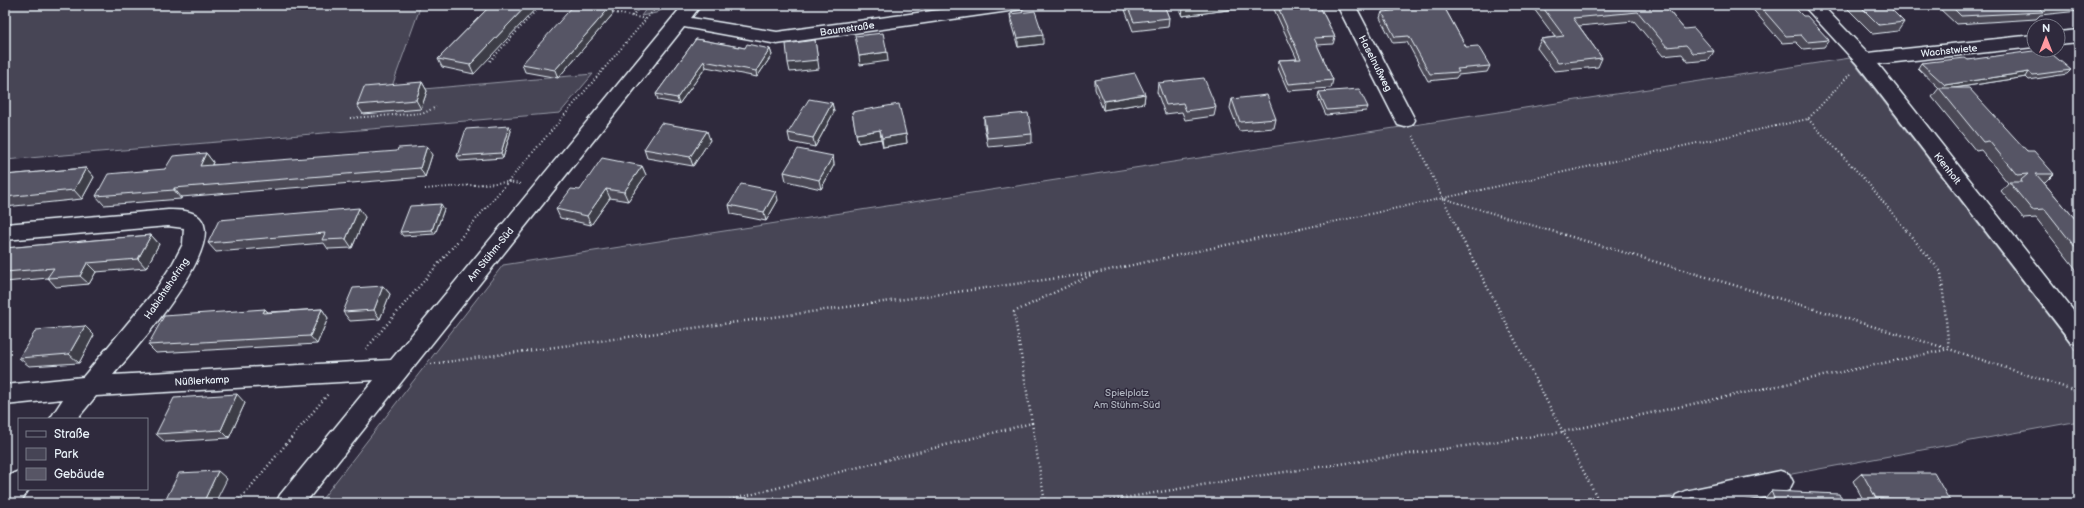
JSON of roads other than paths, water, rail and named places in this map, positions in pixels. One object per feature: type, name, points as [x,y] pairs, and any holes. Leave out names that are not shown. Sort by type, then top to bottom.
[{"type":"street","name":"Baumstraße","points":[[685,13],[777,38],[1016,5]]},
{"type":"street","name":"Haselnußweg","points":[[1346,5],[1405,120]]},
{"type":"street","name":"Kienholt","points":[[1812,5],[1864,60],[2079,335]]},
{"type":"street","name":"Am Stühm-Süd","points":[[289,503],[399,369],[685,13]]},
{"type":"street","points":[[2066,37],[2079,36]]},
{"type":"street","name":"Wachstwiete","points":[[1864,60],[2026,42]]},
{"type":"street","name":"Habichtshofring","points":[[5,232],[168,218],[185,219],[193,223],[195,226],[196,232],[193,244],[178,273],[133,335],[63,418]]},
{"type":"street","name":"Nüßlerkamp","points":[[5,395],[90,386],[399,369]]},
{"type":"street","points":[[1685,503],[1780,482]]},
{"type":"street","points":[[6,503],[18,484]]},
{"type":"park label","name":"Spielplatz Am Stühm-Süd","points":[[1127,398]]}]
